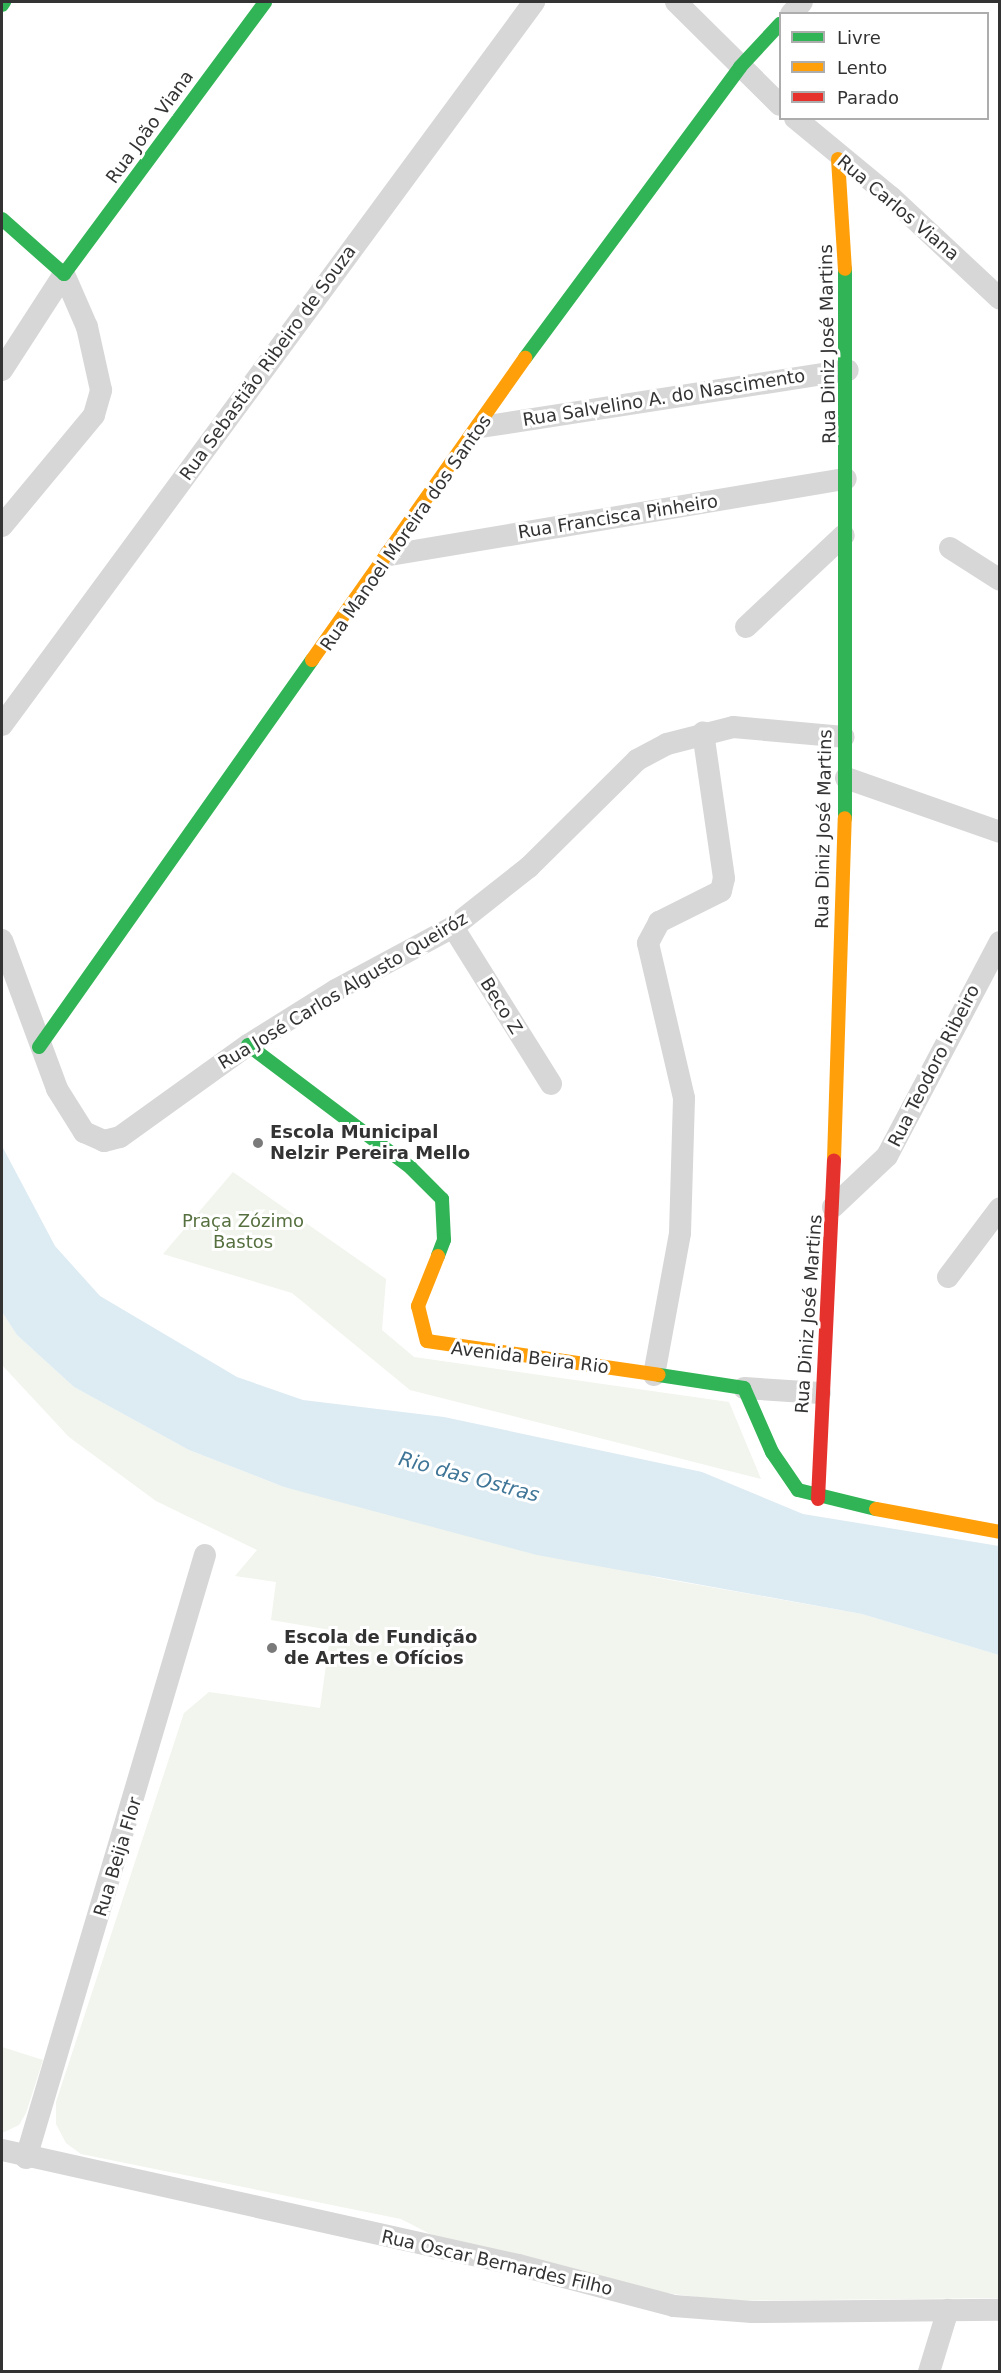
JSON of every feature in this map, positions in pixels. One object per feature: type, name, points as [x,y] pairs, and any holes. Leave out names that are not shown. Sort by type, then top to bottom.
[{"type":"street","name":"Rua João Viana","points":[[64,274],[265,2]]},
{"type":"street","name":"Rua Sebastião Ribeiro de Souza","points":[[2,725],[534,2]]},
{"type":"street","points":[[676,2],[779,104]]},
{"type":"street","name":"Rua Manoel Moreira dos Santos","points":[[39,1047],[481,427],[607,242],[740,67],[779,25]]},
{"type":"street","name":"Rua Carlos Viana","points":[[797,120],[838,159],[992,274],[999,299]]},
{"type":"street","name":"Rua Diniz José Martins","points":[[818,1499],[820,1393],[833,1207],[846,778],[844,535],[848,270],[838,159]]},
{"type":"street","points":[[2,219],[64,274],[99,364],[101,390],[94,415],[2,526]]},
{"type":"street","points":[[2,370],[64,274]]},
{"type":"street","name":"Rua Salvelino A. do Nascimento","points":[[481,427],[848,370]]},
{"type":"street","name":"Rua Francisca Pinheiro","points":[[390,555],[846,479]]},
{"type":"street","points":[[746,627],[844,535]]},
{"type":"street","points":[[950,548],[999,580]]},
{"type":"street","name":"Rua José Carlos Algusto Queiróz","points":[[39,1047],[84,1132],[104,1141],[120,1137],[248,1045],[453,927],[529,867],[637,760],[703,733],[766,726],[844,737]]},
{"type":"street","points":[[654,1375],[680,1233],[684,1098],[648,943],[659,922],[721,891],[724,878],[703,733]]},
{"type":"street","points":[[846,778],[999,832]]},
{"type":"street","name":"Beco Z","points":[[453,927],[550,1084]]},
{"type":"street","points":[[2,940],[39,1047]]},
{"type":"street","name":"Rua Teodoro Ribeiro","points":[[833,1207],[887,1155],[999,942]]},
{"type":"street","name":"Avenida Beira Rio","points":[[248,1045],[411,1168],[442,1199],[444,1240],[418,1306],[427,1341],[744,1388],[820,1393]]},
{"type":"street","points":[[948,1277],[999,1208]]},
{"type":"street","points":[[744,1388],[786,1476],[818,1499],[999,1533]]},
{"type":"street","name":"Rua Beija Flor","points":[[26,2158],[205,1555]]},
{"type":"street","name":"Rua Oscar Bernardes Filho","points":[[2,2150],[26,2158],[518,2265],[674,2306],[752,2312],[999,2310]]},
{"type":"street","points":[[929,2372],[948,2310]]},
{"type":"green space","name":"Praça Zózimo Bastos","points":[[233,1172],[386,1279],[382,1330],[414,1357],[729,1402],[761,1479],[410,1390],[292,1293],[163,1254]]},
{"type":"green space","points":[[2,1312],[17,1335],[74,1387],[189,1450],[284,1487],[659,1578],[862,1614],[999,1655],[999,2298],[726,2301],[667,2293],[440,2239],[401,2219],[81,2154],[66,2143],[56,2124],[56,2102],[184,1713],[209,1692],[320,1708],[331,1630],[271,1620],[276,1582],[235,1576],[257,1550],[156,1501],[69,1437],[2,1365]]},
{"type":"green space","points":[[2,2047],[43,2060],[26,2113],[19,2125],[2,2133]]},
{"type":"water","name":"Rio das Ostras","points":[[2,1146],[55,1246],[100,1296],[237,1377],[303,1400],[444,1417],[702,1472],[803,1514],[999,1546],[999,1655],[862,1614],[537,1555],[284,1487],[189,1450],[74,1387],[17,1335],[2,1312]]},
{"type":"traffic: fast","points":[[2,219],[64,274],[265,2]]},
{"type":"traffic: fast","points":[[525,358],[740,67],[779,25]]},
{"type":"traffic: fast","points":[[845,269],[845,818]]},
{"type":"traffic: fast","points":[[39,1047],[312,660]]},
{"type":"traffic: fast","points":[[248,1045],[411,1168],[442,1199],[444,1240],[438,1256]]},
{"type":"traffic: fast","points":[[659,1375],[744,1388],[772,1452],[798,1490],[876,1509]]},
{"type":"traffic: slow","points":[[838,159],[845,269]]},
{"type":"traffic: slow","points":[[312,660],[525,358]]},
{"type":"traffic: slow","points":[[834,1160],[845,818]]},
{"type":"traffic: slow","points":[[438,1256],[418,1306],[427,1341],[659,1375]]},
{"type":"traffic: slow","points":[[876,1509],[1000,1532]]},
{"type":"traffic: jam","points":[[818,1499],[834,1160]]},
{"type":"place","name":"Escola Municipal Nelzir Pereira Mello","points":[[258,1143]]},
{"type":"place","name":"Escola de Fundição de Artes e Ofícios","points":[[272,1648]]}]
